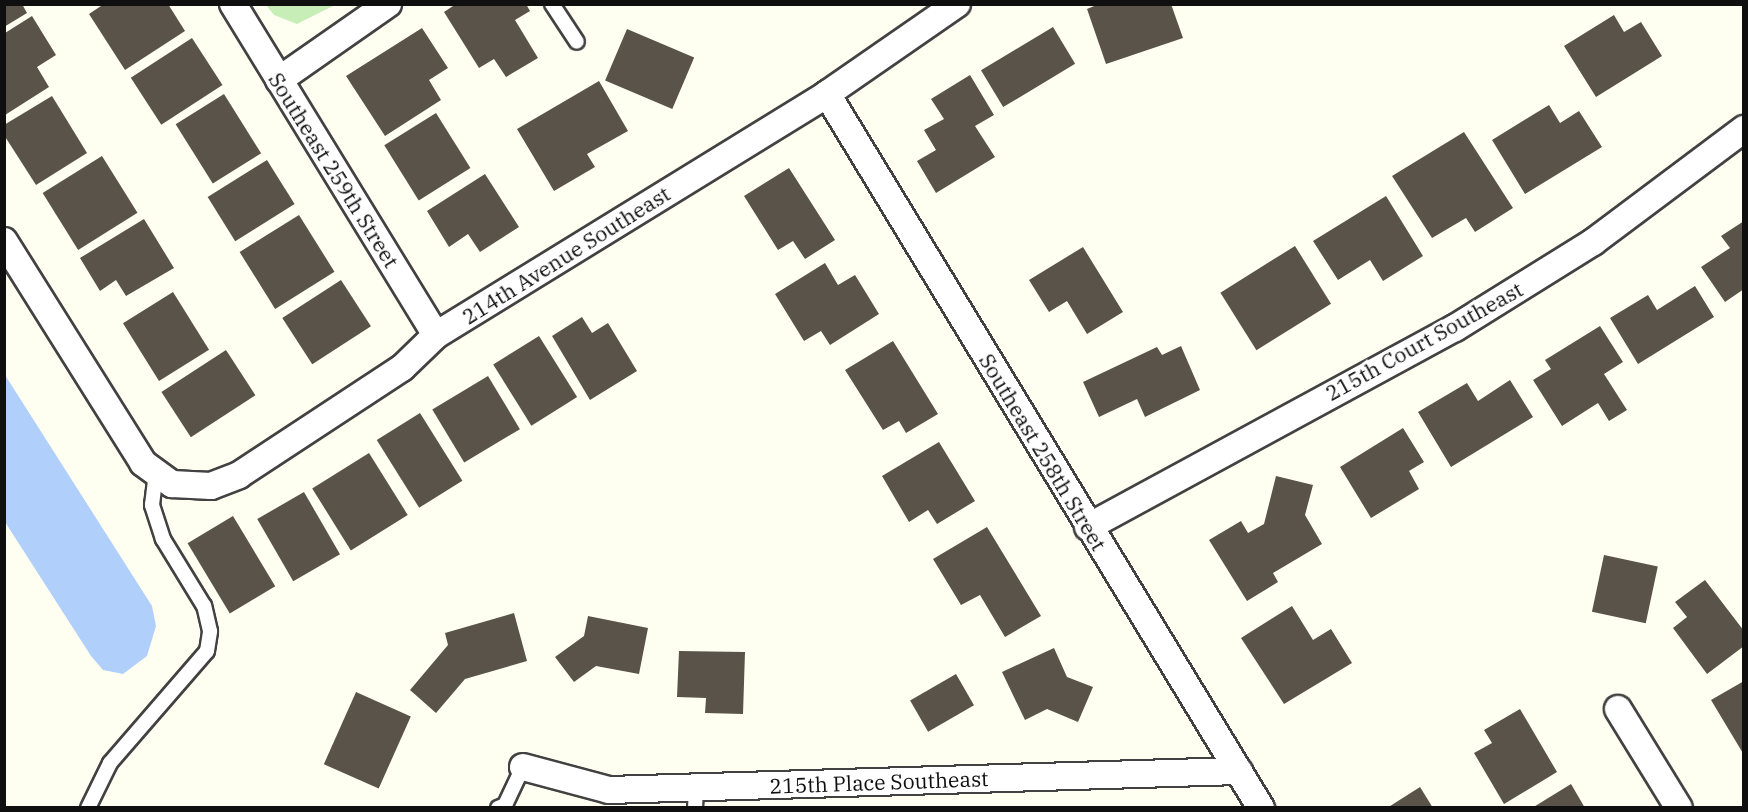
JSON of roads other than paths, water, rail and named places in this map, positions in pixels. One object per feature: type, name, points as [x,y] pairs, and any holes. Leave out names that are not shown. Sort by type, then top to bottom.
[{"type":"street","name":"Southeast 259th Street","points":[[232,4],[436,335]]},
{"type":"street","points":[[279,80],[388,4]]},
{"type":"street","name":"214th Avenue Southeast","points":[[164,478],[211,486],[239,475],[402,368],[436,335],[827,94],[957,4]]},
{"type":"street","name":"Southeast 258th Street","points":[[827,94],[1088,527],[1261,807]]},
{"type":"street","name":"215th Court Southeast","points":[[1088,527],[1455,328],[1593,242],[1743,129]]},
{"type":"street","points":[[4,241],[143,463],[164,478]]},
{"type":"street","points":[[1618,709],[1679,807]]},
{"type":"street","name":"215th Place Southeast","points":[[523,767],[609,790],[696,798],[1239,771]]},
{"type":"lane","points":[[552,4],[577,42]]},
{"type":"lane","points":[[88,807],[110,763],[207,651],[210,631],[204,606],[163,539],[152,505],[164,478]]},
{"type":"lane","points":[[498,807],[505,805],[523,767]]},
{"type":"water","points":[[5,375],[152,606],[156,626],[147,656],[123,674],[103,670],[91,656],[5,522]]}]
